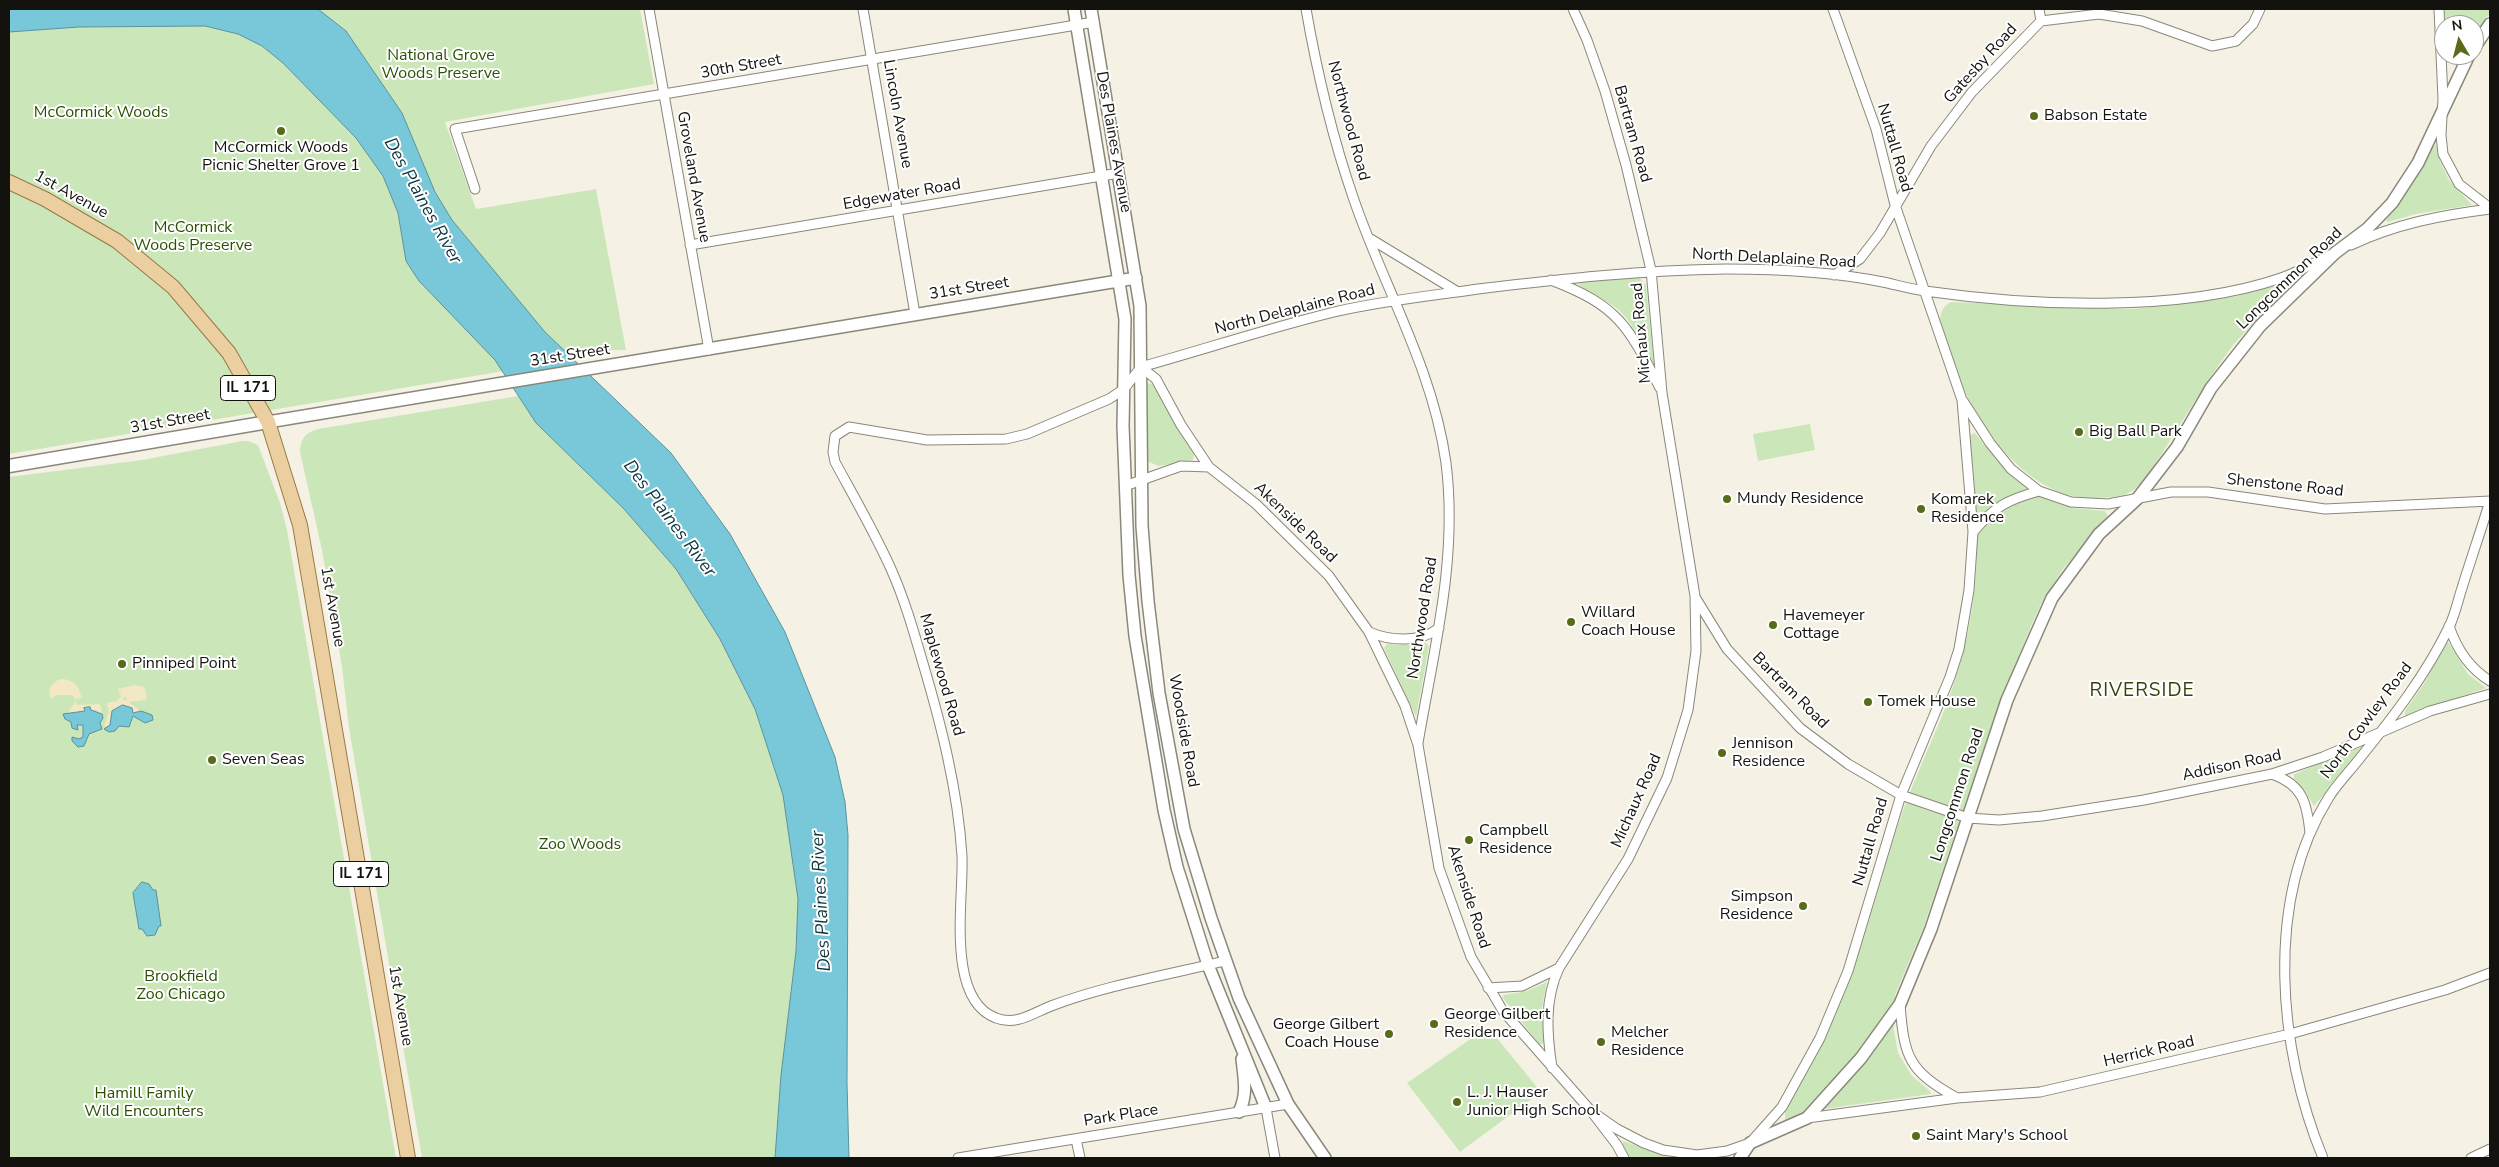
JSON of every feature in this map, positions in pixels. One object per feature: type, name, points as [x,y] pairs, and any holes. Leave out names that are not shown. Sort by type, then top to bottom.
[{"type":"main road","name":"1st Avenue","points":[[9,182],[45,199],[117,241],[173,287],[229,353],[268,422],[300,525],[408,1158]]},
{"type":"main road","name":"31st Street","points":[[9,466],[268,422]]},
{"type":"street","name":"Groveland Avenue","points":[[649,9],[709,350]]},
{"type":"street","name":"Lincoln Avenue","points":[[863,9],[899,210],[915,314]]},
{"type":"street","name":"Des Plaines Avenue","points":[[1074,9],[1120,281]]},
{"type":"street","name":"Des Plaines Avenue","points":[[1091,9],[1136,278]]},
{"type":"street","name":"Northwood Road","points":[[1306,9],[1329,118],[1352,196],[1396,300],[1427,381],[1446,462],[1451,536],[1444,605],[1418,746]]},
{"type":"street","name":"Bartram Road","points":[[1573,9],[1587,40],[1605,91],[1626,165],[1651,270]]},
{"type":"street","name":"Nuttall Road","points":[[1833,9],[1876,129],[1895,205],[1880,233],[1860,260],[1834,275]]},
{"type":"street","points":[[2039,9],[2041,21]]},
{"type":"street","name":"Gatesby Road","points":[[1895,205],[1931,146],[1972,92],[2041,21],[2098,14],[2142,21],[2212,46],[2236,41],[2254,24],[2260,9]]},
{"type":"street","points":[[2439,9],[2443,111]]},
{"type":"street","name":"30th Street","points":[[475,189],[455,129],[1094,22]]},
{"type":"street","name":"Longcommon Road","points":[[1750,1142],[1806,1118],[1861,1058],[1900,1004],[1931,929],[2007,700],[2052,598],[2099,534],[2137,499],[2177,447],[2212,388],[2260,326],[2335,253],[2367,229],[2392,203],[2418,162],[2465,65]]},
{"type":"street","name":"Longcommon Road","points":[[2443,111],[2441,144],[2448,166],[2459,184],[2490,209]]},
{"type":"street","name":"Edgewater Road","points":[[690,245],[1119,173]]},
{"type":"street","points":[[1895,205],[1925,291]]},
{"type":"street","name":"North Delaplaine Road","points":[[1141,367],[1336,312],[1396,300],[1550,280],[1651,270],[1730,269],[1834,275],[1883,282],[1925,291],[2042,301],[2164,300],[2238,288],[2281,278],[2372,236],[2415,222],[2490,209]]},
{"type":"street","points":[[1369,238],[1458,292]]},
{"type":"street","name":"Michaux Road","points":[[1552,1069],[1548,1045],[1548,1012],[1553,982],[1559,968],[1628,859],[1666,778],[1688,710],[1696,651],[1695,596],[1662,393],[1651,270]]},
{"type":"street","name":"31st Street","points":[[268,422],[1136,278]]},
{"type":"street","name":"Woodside Road","points":[[1136,278],[1142,341],[1141,480],[1148,601],[1161,702],[1184,829],[1225,960],[1288,1104],[1325,1158]]},
{"type":"street","name":"Michaux Road","points":[[1550,280],[1589,297],[1618,317],[1631,333],[1662,393]]},
{"type":"street","name":"Woodside Road","points":[[1120,281],[1125,334],[1124,389],[1127,543],[1135,636],[1164,810],[1177,867],[1208,965],[1266,1108]]},
{"type":"street","name":"Nuttall Road","points":[[1925,291],[1962,400],[1990,443],[2011,469],[2039,491],[2071,502],[2108,504],[2137,499]]},
{"type":"street","name":"Maplewood Road","points":[[1141,367],[1124,389],[1110,399],[1027,434],[981,441],[936,441],[849,427],[835,436],[833,452],[836,462],[891,569],[912,627],[936,707],[951,772],[960,831],[962,858],[960,922],[964,969],[977,1005],[994,1018],[1004,1021],[1016,1021],[1077,996],[1225,960]]},
{"type":"street","name":"Akenside Road","points":[[1141,367],[1156,379],[1181,425],[1210,467],[1256,504],[1329,576],[1369,632],[1405,706],[1418,746],[1439,868],[1461,933],[1488,988],[1503,1011],[1552,1069],[1591,1111],[1617,1145],[1624,1158]]},
{"type":"street","name":"Nuttall Road","points":[[1750,1142],[1782,1107],[1820,1038],[1848,971],[1901,795],[1950,677],[1959,649],[1969,590],[1972,532],[1962,400]]},
{"type":"street","points":[[1125,486],[1181,466],[1210,467]]},
{"type":"street","points":[[1972,532],[1988,514],[2009,500],[2039,491]]},
{"type":"street","name":"Shenstone Road","points":[[2137,499],[2172,492],[2208,492],[2325,509],[2490,501]]},
{"type":"street","name":"North Cowley Road","points":[[2323,1158],[2303,1102],[2290,1034],[2285,977],[2286,931],[2295,879],[2310,833],[2330,795],[2412,692],[2450,626],[2490,501]]},
{"type":"street","name":"Bartram Road","points":[[1695,596],[1728,649],[1800,728],[1848,764],[1901,795],[1968,818]]},
{"type":"street","points":[[2450,626],[2460,651],[2468,664],[2490,681]]},
{"type":"street","points":[[1369,632],[1384,638],[1402,639],[1422,636],[1439,628]]},
{"type":"street","name":"Addison Road","points":[[1968,818],[1999,820],[2042,816],[2144,800],[2272,774],[2299,767],[2430,711],[2490,694]]},
{"type":"street","name":"North Cowley Road","points":[[2272,774],[2287,779],[2304,800],[2310,833]]},
{"type":"street","points":[[1488,988],[1522,986],[1559,968]]},
{"type":"street","name":"Herrick Road","points":[[1806,1118],[1956,1098],[2040,1092],[2290,1034],[2445,990],[2490,973]]},
{"type":"street","name":"Longcommon Road","points":[[1900,1004],[1903,1039],[1913,1066],[1931,1083],[1956,1098]]},
{"type":"street","points":[[1239,1042],[1246,1088],[1239,1112]]},
{"type":"street","name":"Park Place","points":[[958,1158],[1288,1104]]},
{"type":"street","points":[[1266,1108],[1275,1158]]},
{"type":"street","name":"Akenside Road","points":[[1591,1111],[1630,1137],[1663,1150],[1680,1154],[1713,1154],[1750,1142]]},
{"type":"street","points":[[1076,1139],[1080,1158]]},
{"type":"street","points":[[1740,1158],[1750,1142]]},
{"type":"street","points":[[2470,1158],[2490,1149]]},
{"type":"green space","name":"National Grove Woods Preserve","points":[[318,9],[640,9],[654,84],[445,122],[476,209],[596,189],[626,350],[564,351],[545,332],[452,220],[435,192],[402,113],[346,31]]},
{"type":"green space","points":[[2444,9],[2490,9],[2490,13],[2484,21],[2484,15],[2444,15]]},
{"type":"green space","name":"McCormick Woods Preserve","points":[[205,26],[238,34],[262,46],[283,63],[356,138],[383,176],[398,213],[406,261],[419,281],[476,338],[504,371],[9,454],[9,32],[79,27]]},
{"type":"green space","points":[[2436,145],[2440,161],[2449,180],[2472,205],[2416,214],[2388,222],[2386,220],[2416,179],[2433,146]]},
{"type":"green space","points":[[1640,278],[1646,285],[1654,365],[1631,324],[1621,312],[1578,284],[1580,282]]},
{"type":"green space","name":"Big Ball Park","points":[[2282,284],[2287,285],[2286,288],[2233,345],[2207,382],[2147,477],[2129,493],[2110,497],[2073,496],[2055,490],[2023,470],[2009,456],[1984,425],[1968,399],[1940,320],[1943,309],[1951,302],[2129,309],[2177,305],[2233,297]]},
{"type":"green space","points":[[1150,383],[1154,385],[1194,454],[1193,460],[1159,466],[1149,462],[1147,455],[1146,386]]},
{"type":"green space","name":"Zoo Woods","points":[[518,396],[536,423],[624,509],[676,569],[720,639],[755,709],[783,795],[798,899],[796,951],[781,1075],[775,1158],[422,1158],[349,728],[342,667],[322,550],[300,452],[304,437],[318,429]]},
{"type":"green space","points":[[1810,424],[1815,450],[1758,461],[1753,434]]},
{"type":"green space","points":[[1975,433],[2007,472],[2038,495],[2074,508],[2105,511],[2108,516],[2063,569],[2041,604],[2031,626],[1999,705],[1924,926],[1895,995],[1894,1030],[1898,1053],[1912,1076],[1931,1094],[1817,1110],[1785,1121],[1785,1112],[1822,1042],[1846,988],[1898,825],[1959,668],[1970,619],[1976,568],[1975,490],[1970,438],[1970,435]]},
{"type":"green space","name":"Brookfield Zoo Chicago","points":[[242,441],[258,445],[280,503],[287,530],[396,1158],[9,1158],[9,477],[142,460]]},
{"type":"green space","points":[[1425,642],[1429,646],[1416,717],[1384,648],[1387,644],[1403,645]]},
{"type":"green space","points":[[2446,642],[2449,643],[2468,674],[2486,688],[2405,716],[2405,711],[2425,682]]},
{"type":"green space","points":[[2361,747],[2361,751],[2314,806],[2305,791],[2294,779],[2294,774]]},
{"type":"green space","points":[[1547,982],[1542,1007],[1544,1043],[1540,1045],[1502,997],[1527,991]]},
{"type":"green space","points":[[1488,1027],[1541,1092],[1460,1152],[1407,1083]]},
{"type":"green space","points":[[1623,1141],[1672,1158],[1630,1158],[1623,1145]]},
{"type":"sand","points":[[61,679],[73,682],[78,687],[82,698],[76,699],[77,705],[100,704],[103,718],[96,710],[68,713],[76,700],[72,695],[56,695],[52,699],[50,696],[51,687]]},
{"type":"sand","points":[[135,685],[144,687],[147,696],[145,700],[129,702],[125,696],[122,700],[126,700],[141,711],[133,713],[132,708],[126,706],[112,712],[109,725],[104,727],[109,712],[107,703],[116,701],[122,696],[119,693],[123,691],[119,692],[118,689]]},
{"type":"water","name":"Des Plaines River","points":[[9,9],[318,9],[346,31],[402,113],[435,192],[452,220],[545,332],[671,453],[730,534],[785,632],[835,757],[845,802],[848,835],[847,1083],[849,1158],[775,1158],[781,1075],[796,951],[798,899],[783,795],[755,709],[720,639],[676,569],[624,509],[536,423],[495,360],[419,281],[406,261],[398,213],[383,176],[356,138],[283,63],[262,46],[238,34],[205,26],[79,27],[9,32]]},
{"type":"water","points":[[123,705],[132,708],[133,713],[141,711],[152,715],[153,720],[145,723],[133,716],[129,727],[119,726],[115,731],[109,732],[104,729],[110,725],[112,711]]},
{"type":"water","points":[[90,707],[91,710],[102,714],[103,718],[100,723],[102,729],[89,734],[84,746],[78,747],[72,741],[72,737],[79,739],[83,737],[83,725],[77,725],[78,730],[72,728],[71,722],[65,719],[63,714],[85,711],[84,708]]},
{"type":"water","points":[[142,882],[149,884],[153,890],[156,890],[161,926],[159,926],[155,935],[147,936],[142,929],[139,929],[133,893]]},
{"type":"place","name":"Babson Estate","points":[[2034,116]]},
{"type":"place","name":"McCormick Woods Picnic Shelter Grove 1","points":[[281,131]]},
{"type":"place","name":"Big Ball Park","points":[[2079,432]]},
{"type":"place","name":"Mundy Residence","points":[[1727,499]]},
{"type":"place","name":"Komarek Residence","points":[[1921,509]]},
{"type":"place","name":"Willard Coach House","points":[[1571,622]]},
{"type":"place","name":"Havemeyer Cottage","points":[[1773,625]]},
{"type":"place","name":"Pinniped Point","points":[[122,664]]},
{"type":"place","name":"Tomek House","points":[[1868,702]]},
{"type":"place","name":"Jennison Residence","points":[[1722,753]]},
{"type":"place","name":"Seven Seas","points":[[212,760]]},
{"type":"place","name":"Campbell Residence","points":[[1469,840]]},
{"type":"place","name":"Simpson Residence","points":[[1803,906]]},
{"type":"place","name":"George Gilbert Residence","points":[[1434,1024]]},
{"type":"place","name":"George Gilbert Coach House","points":[[1389,1034]]},
{"type":"place","name":"Melcher Residence","points":[[1601,1042]]},
{"type":"place","name":"L. J. Hauser Junior High School","points":[[1457,1102]]},
{"type":"place","name":"Saint Mary's School","points":[[1916,1136]]},
{"type":"district","name":"RIVERSIDE","points":[[2142,691]]},
{"type":"park label","name":"McCormick Woods","points":[[101,113]]},
{"type":"park label","name":"Hamill Family Wild Encounters","points":[[144,1103]]}]
